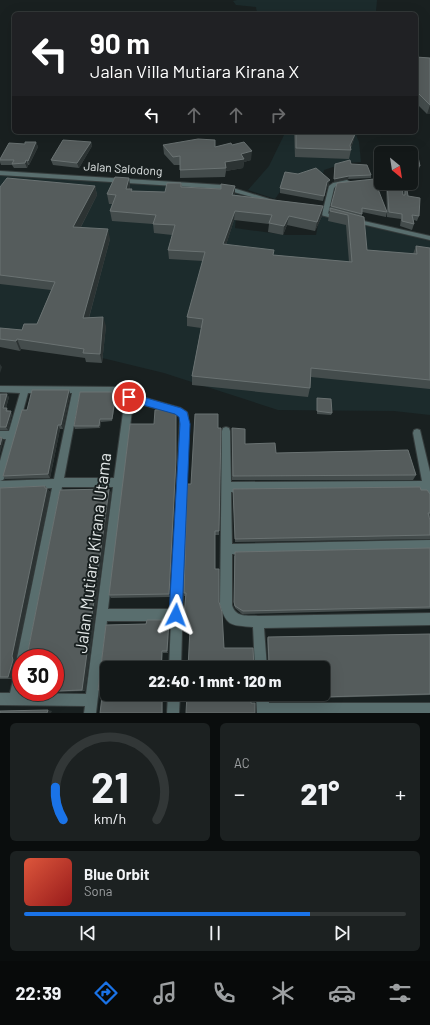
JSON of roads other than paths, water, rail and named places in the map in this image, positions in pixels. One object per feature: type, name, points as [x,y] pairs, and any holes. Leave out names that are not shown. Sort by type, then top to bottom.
[{"type":"street","name":"Jalan Salodong","points":[[0,173],[222,187],[282,203]]},
{"type":"street","points":[[325,214],[331,187],[338,183],[352,182]]},
{"type":"street","points":[[303,209],[430,238]]},
{"type":"street","points":[[0,389],[124,390],[129,397],[180,412],[184,415],[185,424],[174,661]]},
{"type":"street","points":[[0,477],[25,389]]},
{"type":"street","points":[[25,649],[76,389]]},
{"type":"street","name":"Jalan Mutiara Kirana Utama","points":[[90,713],[129,397]]},
{"type":"street","points":[[226,431],[226,605],[229,614],[235,620],[239,622],[258,622],[430,619]]},
{"type":"street","points":[[226,486],[429,488],[417,433]]},
{"type":"street","points":[[0,435],[12,435]]},
{"type":"street","points":[[0,486],[118,482]]},
{"type":"street","points":[[227,549],[430,545]]},
{"type":"street","points":[[103,616],[176,615]]},
{"type":"street","points":[[258,622],[261,661]]},
{"type":"street","points":[[0,699],[12,699]]},
{"type":"street","points":[[64,700],[91,700]]},
{"type":"street","points":[[173,713],[174,701]]},
{"type":"street","points":[[262,701],[263,711],[430,709]]}]
